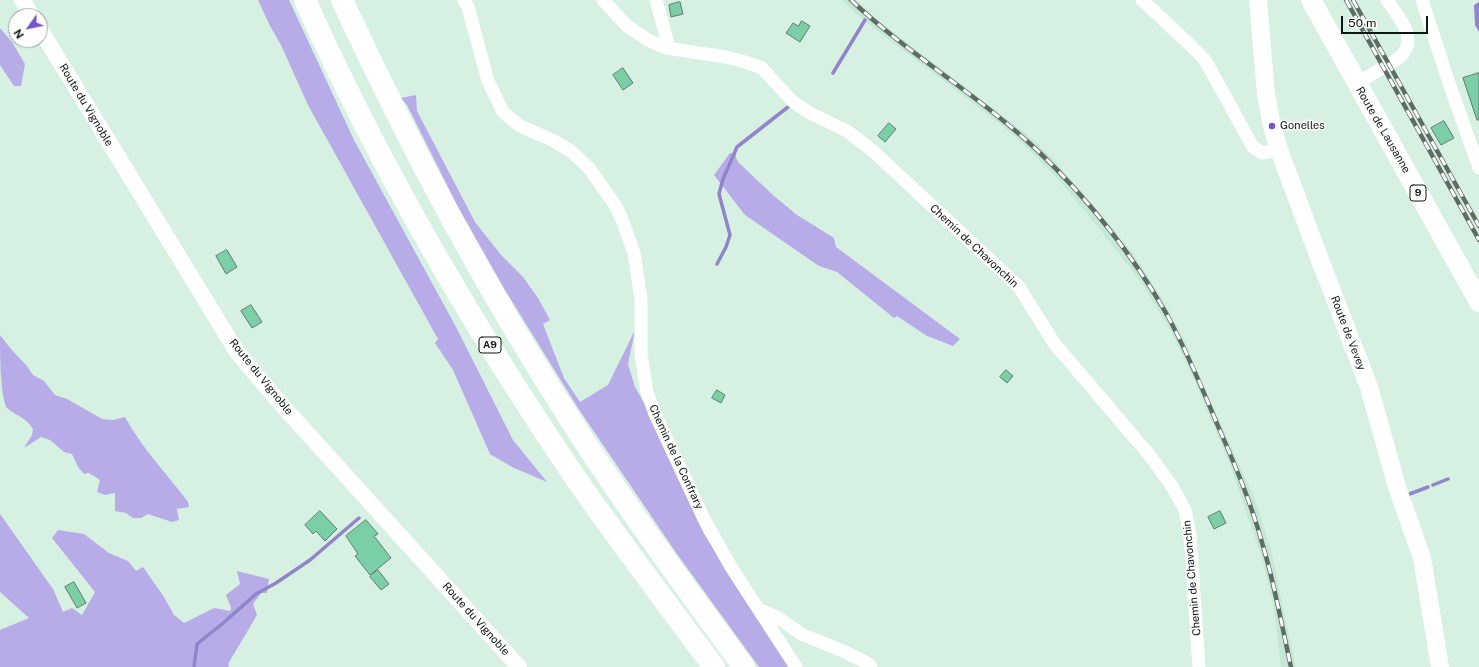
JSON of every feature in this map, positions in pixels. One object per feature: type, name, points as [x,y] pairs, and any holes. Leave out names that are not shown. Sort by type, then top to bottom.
[{"type":"highway","name":"A9","points":[[305,0],[339,72],[397,184],[484,336],[582,486],[714,667]]},
{"type":"highway","name":"A9","points":[[342,0],[421,162],[513,326],[558,400],[606,473],[695,601],[744,667]]},
{"type":"main road","name":"Route de Vevey","points":[[1258,0],[1266,94],[1272,126],[1279,150],[1370,387],[1395,482],[1422,558],[1440,667]]},
{"type":"main road","name":"Route de Lausanne","points":[[1311,0],[1356,84],[1479,302]]},
{"type":"street","name":"Chemin de la Confrary","points":[[464,0],[468,7],[488,81],[504,112],[520,126],[552,140],[571,151],[589,168],[615,205],[621,217],[634,252],[641,300],[641,354],[647,392],[655,414],[704,519],[731,567],[796,667]]},
{"type":"street","name":"Chemin de Chavonchin","points":[[603,0],[627,26],[648,40],[666,48],[726,57],[762,68],[792,101],[808,112],[847,131],[873,151],[1019,287],[1054,343],[1151,457],[1181,500],[1187,516],[1190,535],[1199,667]]},
{"type":"street","points":[[656,0],[667,40],[666,48]]},
{"type":"street","points":[[1142,0],[1205,60],[1253,147],[1262,152],[1279,150]]},
{"type":"street","points":[[1356,84],[1399,58],[1405,53],[1408,45],[1409,37],[1406,29],[1387,0]]},
{"type":"street","points":[[1422,0],[1479,168]]},
{"type":"street","name":"Route du Vignoble","points":[[48,43],[237,352],[280,403],[519,667]]},
{"type":"street","points":[[760,610],[777,617],[801,634],[844,651],[869,664],[871,667]]},
{"type":"shaded area","points":[[258,0],[289,0],[354,140],[456,327],[513,440],[547,482],[512,467],[490,454],[453,370],[435,343],[438,339],[308,105],[281,45]]},
{"type":"shaded area","points":[[842,0],[856,0],[880,22],[1030,137],[1052,158],[1132,252],[1161,297],[1187,345],[1194,364],[1255,500],[1271,550],[1296,667],[1281,667],[1273,602],[1261,555],[1230,464],[1194,379],[1170,329],[1141,282],[1059,180],[1016,137],[863,20]]},
{"type":"shaded area","points":[[1479,2],[1479,32],[1475,25],[1474,5]]},
{"type":"shaded area","points":[[0,28],[8,37],[8,48],[16,48],[25,64],[21,86],[14,86],[0,65]]},
{"type":"shaded area","points":[[416,95],[417,111],[475,222],[501,255],[523,277],[538,298],[550,320],[543,324],[564,378],[580,402],[608,385],[635,330],[628,364],[635,387],[648,410],[704,534],[791,667],[759,667],[677,554],[578,408],[505,290],[457,205],[407,105],[401,98]]},
{"type":"shaded area","points":[[730,153],[736,154],[736,158],[739,163],[774,196],[797,215],[834,238],[836,247],[960,339],[953,346],[927,336],[897,316],[894,318],[837,272],[819,266],[745,215],[714,175]]},
{"type":"shaded area","points":[[0,335],[33,375],[44,381],[55,395],[67,399],[102,419],[113,420],[125,417],[147,450],[188,502],[189,507],[177,509],[179,520],[172,522],[148,514],[141,518],[133,518],[126,513],[115,511],[115,493],[105,495],[97,492],[100,480],[89,473],[84,474],[78,467],[72,454],[64,452],[50,440],[41,437],[24,448],[32,435],[33,429],[24,419],[7,408],[3,394]]},
{"type":"shaded area","points":[[0,514],[53,589],[63,612],[72,608],[82,615],[95,592],[52,538],[58,530],[84,534],[109,553],[128,561],[136,571],[143,567],[164,597],[174,615],[184,623],[214,608],[230,611],[231,608],[226,595],[240,584],[237,571],[269,579],[267,593],[261,593],[253,604],[257,615],[228,664],[229,667],[0,667],[0,630],[29,618],[0,592]]},
{"type":"building","points":[[680,2],[683,14],[671,17],[669,5]]},
{"type":"building","points":[[802,21],[810,26],[800,42],[786,33],[793,23],[798,26]]},
{"type":"building","points":[[623,68],[633,83],[623,90],[613,75]]},
{"type":"building","points":[[1479,73],[1479,120],[1477,120],[1463,78]]},
{"type":"building","points":[[1444,121],[1454,138],[1441,145],[1431,128]]},
{"type":"building","points":[[889,123],[896,129],[885,142],[878,136]]},
{"type":"building","points":[[227,250],[237,267],[226,274],[216,256]]},
{"type":"building","points":[[251,305],[262,322],[252,328],[241,311]]},
{"type":"building","points":[[1006,370],[1013,376],[1007,383],[1000,377]]},
{"type":"building","points":[[717,390],[725,395],[721,403],[712,398]]},
{"type":"building","points":[[320,511],[337,529],[325,541],[316,531],[313,534],[305,525]]},
{"type":"building","points":[[1220,511],[1226,523],[1214,529],[1208,517]]},
{"type":"building","points":[[366,520],[378,534],[374,536],[391,558],[370,575],[355,556],[358,554],[346,536]]},
{"type":"building","points":[[378,570],[389,584],[381,590],[370,577]]},
{"type":"building","points":[[74,582],[86,603],[77,608],[65,587]]},
{"type":"waterway","points":[[833,73],[865,20]]},
{"type":"waterway","points":[[717,264],[726,247],[730,235],[719,194],[723,179],[737,147],[788,107]]},
{"type":"waterway","points":[[1433,485],[1448,479]]},
{"type":"waterway","points":[[1407,495],[1428,487]]},
{"type":"waterway","points":[[194,667],[197,644],[256,594],[276,583],[310,560],[359,518]]},
{"type":"railway","points":[[851,0],[873,20],[1016,131],[1038,151],[1091,207],[1139,269],[1166,313],[1180,340],[1200,383],[1243,485],[1259,531],[1275,591],[1291,667]]},
{"type":"railway","points":[[1346,0],[1479,240]]},
{"type":"railway","points":[[1353,0],[1479,226]]},
{"type":"place","name":"Gonelles","points":[[1272,126]]}]
